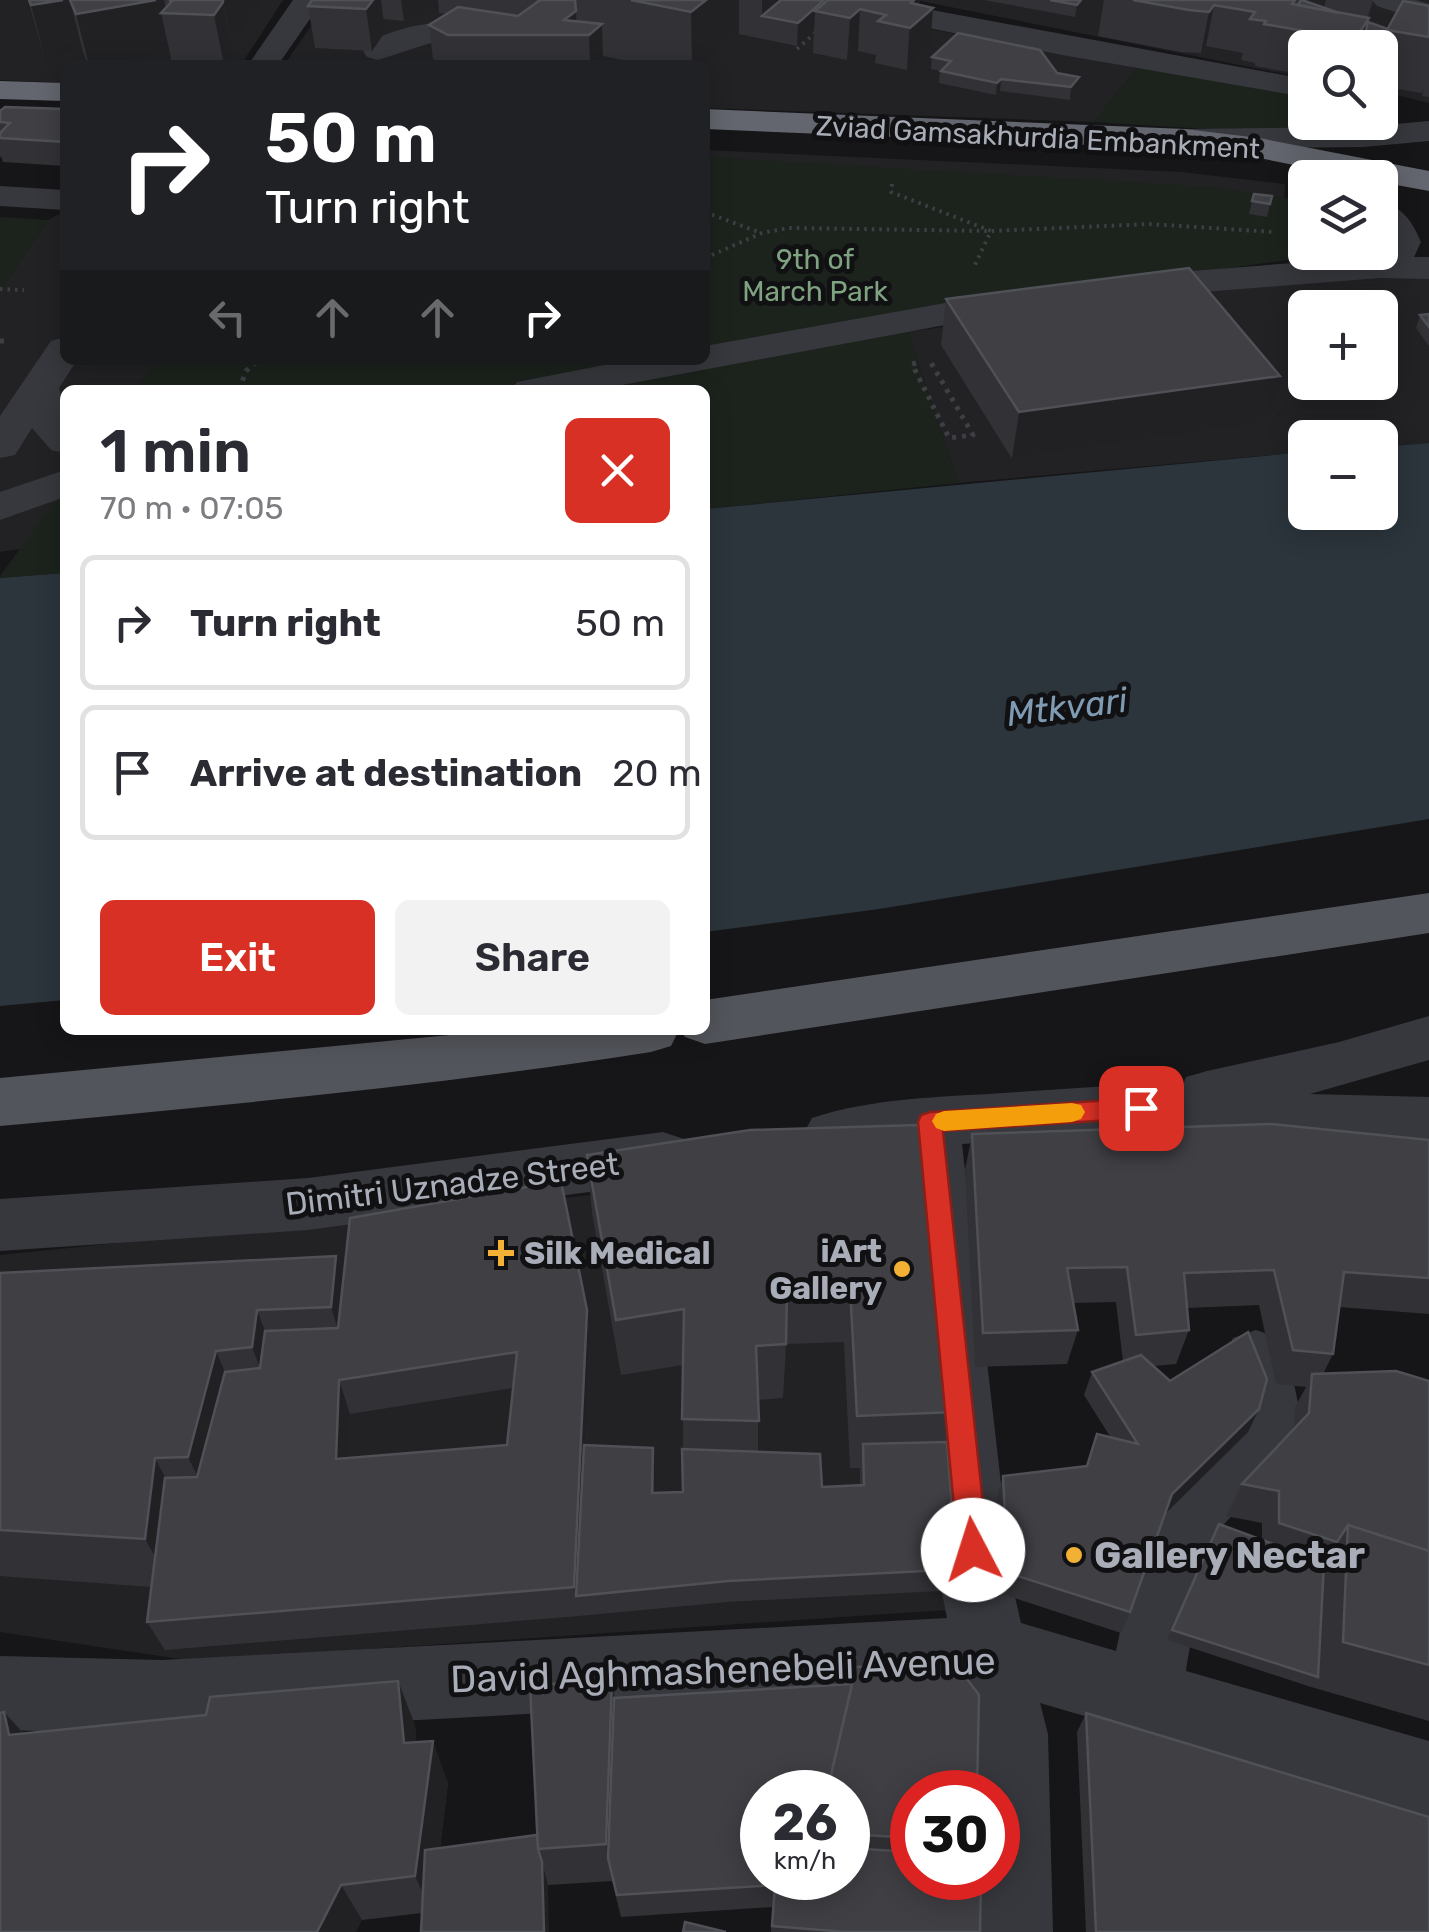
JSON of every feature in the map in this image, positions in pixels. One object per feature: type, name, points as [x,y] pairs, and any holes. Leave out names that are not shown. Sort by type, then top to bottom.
[{"type":"highway","points":[[0,90],[60,92]]},
{"type":"highway","points":[[0,109],[60,112]]},
{"type":"highway","name":"Zviad Gamsakhurdia Embankment","points":[[710,118],[1185,140],[1290,154],[1429,181]]},
{"type":"highway","name":"Zviad Gamsakhurdia Embankment","points":[[710,138],[1166,158],[1288,173]]},
{"type":"highway","points":[[1398,191],[1429,198]]},
{"type":"main road","points":[[710,1021],[1429,913]]},
{"type":"main road","points":[[0,1102],[324,1073],[619,1035]]},
{"type":"street","points":[[266,60],[308,0]]},
{"type":"street","points":[[834,0],[876,4],[1288,85]]},
{"type":"street","points":[[1388,0],[1429,14]]},
{"type":"street","points":[[378,51],[421,33],[456,27],[529,35]]},
{"type":"street","points":[[1398,109],[1429,108]]},
{"type":"street","points":[[1398,116],[1429,129]]},
{"type":"street","points":[[1398,132],[1429,129]]},
{"type":"street","points":[[1185,140],[1288,138]]},
{"type":"street","points":[[0,196],[60,200]]},
{"type":"street","points":[[1398,230],[1404,242],[1398,253]]},
{"type":"street","points":[[1398,267],[1429,268]]},
{"type":"street","points":[[1100,290],[1343,270]]},
{"type":"street","points":[[710,357],[1051,296]]},
{"type":"street","points":[[0,446],[60,357]]},
{"type":"street","points":[[559,385],[665,365]]},
{"type":"street","points":[[40,389],[46,420],[60,435]]},
{"type":"street","points":[[0,507],[60,485]]},
{"type":"street","points":[[1141,1108],[1339,1065],[1429,1038]]},
{"type":"street","points":[[774,1143],[930,1122],[1141,1108],[1336,1120],[1429,1121]]},
{"type":"street","points":[[930,1122],[977,1588],[1010,1734],[1013,1932]]},
{"type":"street","name":"Dimitri Uznadze Street","points":[[0,1225],[308,1204],[716,1150]]},
{"type":"street","points":[[1144,1695],[1164,1593],[1196,1502],[1270,1452],[1256,1359]]},
{"type":"street","name":"David Aghmashenebeli Avenue","points":[[0,1693],[162,1697],[994,1652],[1429,1779]]},
{"type":"path","points":[[892,184],[891,192],[992,232]]},
{"type":"path","points":[[710,214],[762,233]]},
{"type":"path","points":[[710,256],[762,233],[789,228],[992,232],[1149,224],[1286,233]]},
{"type":"path","points":[[971,274],[992,232]]},
{"type":"path","points":[[0,289],[24,290]]},
{"type":"path","points":[[0,341],[8,341]]},
{"type":"path","points":[[933,359],[974,435],[949,438],[912,364],[933,359]]},
{"type":"shaded area","points":[[0,0],[283,0],[244,60],[60,60],[60,83],[0,80]]},
{"type":"shaded area","points":[[329,0],[774,0],[1137,68],[1094,122],[710,108],[710,60],[287,60]]},
{"type":"shaded area","points":[[915,0],[1429,0],[1429,103],[1398,95],[1398,30],[1288,30],[1288,75]]},
{"type":"shaded area","points":[[710,150],[1181,172],[1285,184],[1284,208],[710,183]]},
{"type":"shaded area","points":[[60,214],[60,365],[152,365],[140,385],[60,385],[60,517],[26,548],[0,552],[0,291],[48,220]]},
{"type":"shaded area","points":[[1429,257],[1429,443],[1398,446],[1398,420],[1288,420],[1288,454],[958,483],[908,332],[1339,270],[1398,270],[1398,261]]},
{"type":"shaded area","points":[[916,1162],[961,1609],[193,1661],[0,1632],[0,1255]]},
{"type":"green space","points":[[1137,68],[1288,91],[1288,134],[1094,122]]},
{"type":"green space","name":"9th of March Park","points":[[710,157],[1216,187],[1288,198],[1288,260],[1186,274],[908,332],[958,483],[710,508],[710,385],[140,385],[152,365],[710,365]]},
{"type":"green space","points":[[0,217],[48,220],[0,291]]},
{"type":"green space","points":[[60,495],[60,573],[0,576]]},
{"type":"water","name":"Mtkvari","points":[[1429,443],[1429,819],[879,909],[710,931],[710,509],[1288,454],[1288,530],[1398,530],[1398,446]]},
{"type":"water","points":[[60,573],[60,1000],[0,1006],[0,578]]},
{"type":"building","points":[[29,0],[63,0],[31,5]]},
{"type":"building","points":[[70,0],[156,0],[76,14]]},
{"type":"building","points":[[169,0],[223,2],[214,15],[161,13],[172,1]]},
{"type":"building","points":[[312,0],[373,0],[366,9],[308,6]]},
{"type":"building","points":[[540,0],[575,0],[576,11],[564,20],[602,24],[589,35],[448,35],[429,25],[458,7],[518,16]]},
{"type":"building","points":[[631,0],[706,0],[691,12]]},
{"type":"building","points":[[781,0],[824,0],[798,23],[762,16]]},
{"type":"building","points":[[828,0],[914,0],[911,3],[933,8],[910,28],[878,21],[886,15],[860,9],[850,18],[815,11]]},
{"type":"building","points":[[1050,0],[1081,0],[1077,5]]},
{"type":"building","points":[[1133,0],[1295,0],[1292,4],[1369,18],[1361,30],[1298,30],[1250,19],[1255,12],[1214,5],[1209,12]]},
{"type":"building","points":[[1302,0],[1339,13],[1298,5]]},
{"type":"building","points":[[1403,1],[1429,6],[1429,37],[1387,30]]},
{"type":"building","points":[[1368,22],[1388,29],[1388,30],[1366,30]]},
{"type":"building","points":[[958,33],[1040,50],[1057,73],[1079,77],[1071,87],[1001,79],[997,83],[941,71],[951,61],[932,57]]},
{"type":"building","points":[[5,107],[60,109],[60,142],[0,138],[10,123],[0,122],[0,111]]},
{"type":"building","points":[[1254,194],[1272,196],[1270,204],[1252,201]]},
{"type":"building","points":[[1189,268],[1280,376],[1019,412],[946,299]]},
{"type":"building","points":[[1271,1124],[1429,1140],[1429,1278],[1344,1272],[1333,1354],[1293,1350],[1274,1270],[1184,1273],[1189,1330],[1136,1335],[1127,1267],[1067,1268],[1078,1330],[983,1333],[972,1134]]},
{"type":"building","points":[[917,1125],[932,1138],[953,1412],[857,1416],[850,1287],[787,1289],[786,1344],[756,1346],[759,1421],[682,1419],[684,1309],[616,1320],[587,1155],[750,1130]]},
{"type":"building","points":[[561,1181],[587,1310],[574,1587],[147,1622],[165,1478],[197,1477],[225,1372],[260,1368],[265,1331],[338,1328],[350,1218]],"holes":[[[517,1352],[507,1445],[336,1459],[339,1380]]]},
{"type":"building","points":[[336,1256],[331,1307],[257,1310],[252,1347],[216,1351],[188,1457],[155,1458],[145,1539],[0,1530],[0,1273]]},
{"type":"building","points":[[1248,1332],[1267,1379],[1259,1409],[1172,1494],[1130,1612],[1008,1573],[1003,1476],[1087,1466],[1097,1434],[1138,1444],[1092,1372],[1141,1355],[1170,1381]]},
{"type":"building","points":[[1396,1371],[1429,1381],[1429,1551],[1348,1525],[1337,1542],[1279,1523],[1279,1491],[1242,1484],[1309,1413],[1312,1374]]},
{"type":"building","points":[[947,1442],[956,1561],[945,1570],[728,1581],[576,1596],[584,1445],[653,1448],[652,1493],[683,1492],[682,1449],[820,1454],[822,1487],[864,1485],[863,1444]]},
{"type":"building","points":[[1219,1524],[1324,1563],[1318,1677],[1172,1630]]},
{"type":"building","points":[[1348,1525],[1429,1551],[1429,1665],[1343,1642]]},
{"type":"building","points":[[954,1662],[979,1695],[977,1770],[890,1770],[890,1837],[870,1835],[870,1770],[832,1770],[856,1667]]},
{"type":"building","points":[[398,1681],[404,1743],[433,1741],[415,1876],[341,1885],[317,1932],[0,1932],[0,1713],[4,1712],[9,1735],[206,1715],[210,1697]]},
{"type":"building","points":[[612,1681],[606,1844],[538,1849],[530,1685]]},
{"type":"building","points":[[852,1684],[832,1770],[740,1770],[740,1887],[617,1895],[608,1858],[614,1698]]},
{"type":"building","points":[[1086,1713],[1429,1817],[1429,1932],[1096,1932]]},
{"type":"building","points":[[537,1835],[542,1862],[544,1932],[421,1932],[425,1850]]},
{"type":"building","points":[[870,1849],[890,1851],[890,1900],[981,1900],[980,1932],[846,1932],[772,1926],[774,1900],[870,1900]]},
{"type":"building","points":[[685,1922],[726,1932],[683,1932]]},
{"type":"slow traffic","points":[[944,1121],[1072,1112]]},
{"type":"place","name":"Silk Medical","points":[[501,1253]]},
{"type":"place","name":"iArt Gallery","points":[[902,1269]]},
{"type":"place","name":"Gallery Nectar","points":[[1074,1555]]},
{"type":"route","points":[[973,1550],[930,1122],[1141,1108]]}]
